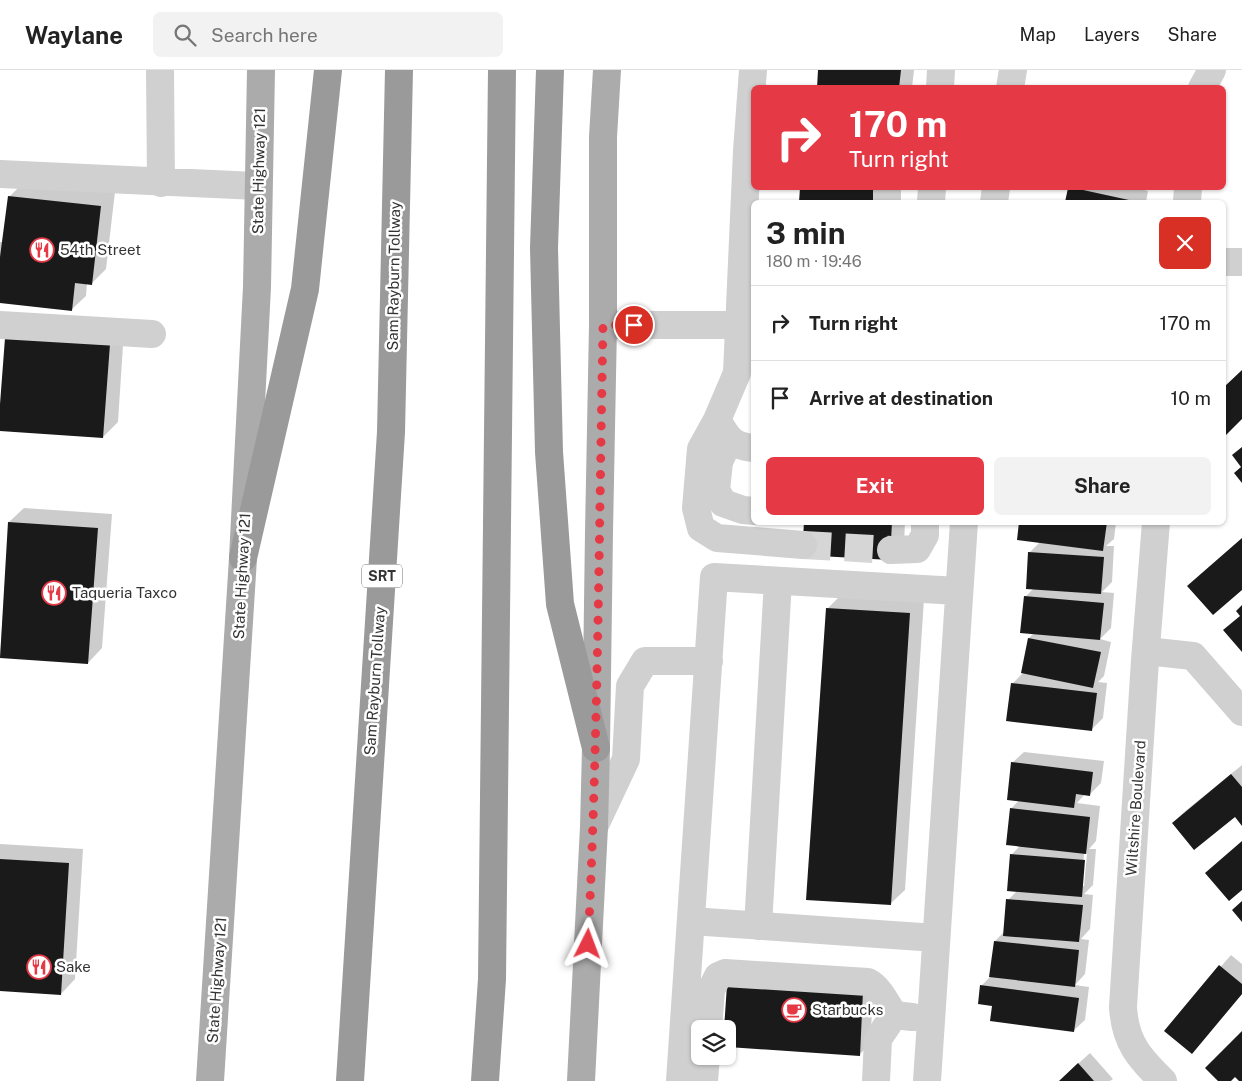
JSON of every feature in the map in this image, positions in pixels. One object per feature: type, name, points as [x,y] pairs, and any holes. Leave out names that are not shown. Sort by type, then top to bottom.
[{"type":"highway","points":[[243,558],[306,289],[328,70]]},
{"type":"highway","name":"Sam Rayburn Tollway","points":[[350,1081],[390,432],[399,70]]},
{"type":"highway","points":[[485,1081],[492,979],[502,70]]},
{"type":"highway","points":[[550,70],[544,248],[548,452],[560,604],[596,748]]},
{"type":"main road","name":"State Highway 121","points":[[210,1081],[243,558],[257,287],[261,70]]},
{"type":"main road","points":[[581,1081],[594,828],[603,325],[603,137],[607,70]]},
{"type":"street","points":[[160,70],[162,183]]},
{"type":"street","points":[[753,85],[754,70]]},
{"type":"street","points":[[940,85],[941,70]]},
{"type":"street","points":[[1010,85],[1012,70]]},
{"type":"street","points":[[1204,85],[1212,70]]},
{"type":"street","points":[[751,132],[746,373],[733,436],[720,462],[716,490],[723,503],[751,511]]},
{"type":"street","points":[[0,174],[258,186]]},
{"type":"street","points":[[603,325],[747,325]]},
{"type":"street","points":[[0,326],[152,334]]},
{"type":"street","points":[[733,436],[701,449],[696,508],[701,528],[717,538],[803,545]]},
{"type":"street","points":[[890,550],[917,549],[925,535],[925,525]]},
{"type":"street","points":[[927,1081],[964,525]]},
{"type":"street","name":"Wiltshire Boulevard","points":[[1156,525],[1123,1007],[1124,1025],[1137,1054],[1163,1081]]},
{"type":"street","points":[[680,1081],[714,577],[958,591]]},
{"type":"street","points":[[758,926],[778,581]]},
{"type":"street","points":[[1146,651],[1194,656],[1242,712]]},
{"type":"street","points":[[594,828],[626,759],[630,686],[645,661],[709,662]]},
{"type":"street","points":[[690,921],[936,938]]},
{"type":"street","points":[[709,1020],[711,990],[718,976],[725,973],[868,982],[873,985],[894,1016]]},
{"type":"street","points":[[894,1016],[931,1018]]},
{"type":"street","points":[[876,1081],[878,1039],[894,1016]]},
{"type":"street","points":[[704,1081],[705,1065]]},
{"type":"building","points":[[818,70],[901,70],[899,85],[817,85]]},
{"type":"building","points":[[800,190],[880,190],[878,200],[799,200]]},
{"type":"building","points":[[1068,190],[1083,190],[1129,200],[1065,200]]},
{"type":"building","points":[[8,196],[101,206],[92,285],[75,283],[72,311],[0,303],[0,257]]},
{"type":"building","points":[[5,338],[110,344],[103,438],[0,431]]},
{"type":"building","points":[[1242,370],[1242,419],[1226,435],[1226,385]]},
{"type":"building","points":[[1242,447],[1242,483],[1234,473],[1241,467],[1232,455]]},
{"type":"building","points":[[8,522],[98,528],[88,664],[0,658]]},
{"type":"building","points":[[804,525],[892,525],[890,560],[802,555]]},
{"type":"building","points":[[1019,525],[1107,525],[1103,551],[1017,540]]},
{"type":"building","points":[[1242,538],[1242,590],[1213,615],[1187,586]]},
{"type":"building","points":[[1028,552],[1104,557],[1101,594],[1026,589]]},
{"type":"building","points":[[1024,596],[1104,603],[1100,640],[1020,633]]},
{"type":"building","points":[[1242,605],[1242,652],[1223,630],[1240,616],[1236,611]]},
{"type":"building","points":[[826,608],[910,613],[891,905],[806,900]]},
{"type":"building","points":[[1028,638],[1101,652],[1093,688],[1021,673]]},
{"type":"building","points":[[1011,683],[1097,693],[1092,731],[1006,721]]},
{"type":"building","points":[[1011,762],[1093,772],[1090,796],[1076,794],[1074,808],[1007,800]]},
{"type":"building","points":[[1231,774],[1242,787],[1242,826],[1235,817],[1194,850],[1172,823]]},
{"type":"building","points":[[1010,808],[1090,817],[1086,854],[1006,845]]},
{"type":"building","points":[[1242,841],[1242,890],[1229,901],[1205,873]]},
{"type":"building","points":[[1010,854],[1085,860],[1082,897],[1007,891]]},
{"type":"building","points":[[0,859],[69,863],[61,995],[0,991]]},
{"type":"building","points":[[1006,899],[1083,905],[1079,942],[1003,936]]},
{"type":"building","points":[[1242,901],[1242,922],[1232,910]]},
{"type":"building","points":[[994,941],[1079,950],[1075,987],[989,977]]},
{"type":"building","points":[[1219,965],[1242,984],[1242,994],[1192,1054],[1164,1031]]},
{"type":"building","name":"Starbucks","points":[[727,985],[863,991],[860,1056],[736,1048],[736,1020],[725,1020]]},
{"type":"building","points":[[980,985],[1079,998],[1074,1032],[990,1021],[992,1006],[978,1004]]},
{"type":"building","points":[[1242,1031],[1242,1081],[1235,1077],[1231,1081],[1218,1081],[1205,1068]]},
{"type":"building","points":[[1078,1063],[1094,1081],[1059,1081]]},
{"type":"tunnel","points":[[803,545],[891,550]]},
{"type":"place","name":"54th Street","points":[[42,250]]},
{"type":"place","name":"Taqueria Taxco","points":[[54,593]]},
{"type":"place","name":"Sake","points":[[39,967]]},
{"type":"place","name":"Starbucks","points":[[794,1010]]},
{"type":"route","points":[[588,944],[596,748],[603,325],[634,325]]}]
